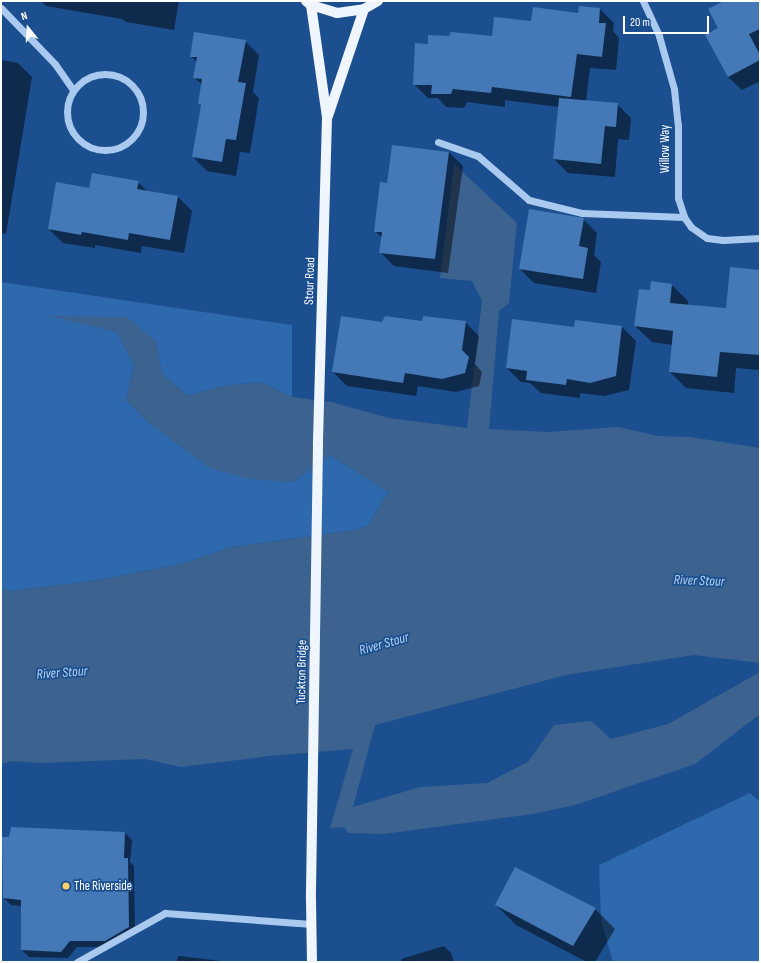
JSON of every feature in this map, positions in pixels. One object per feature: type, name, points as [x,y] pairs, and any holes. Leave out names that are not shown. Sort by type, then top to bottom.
[{"type":"main road","points":[[308,3],[337,13],[364,9],[378,1]]},
{"type":"main road","name":"Stour Road","points":[[308,3],[327,118],[318,445]]},
{"type":"main road","name":"Stour Road","points":[[327,118],[364,9]]},
{"type":"main road","name":"Tuckton Bridge","points":[[312,962],[311,900],[318,445]]},
{"type":"street","name":"Willow Way","points":[[643,1],[660,36],[674,88],[678,125],[678,198],[684,217],[691,227],[707,238],[723,240],[760,238]]},
{"type":"street","points":[[1,8],[55,64],[73,90]]},
{"type":"street","points":[[103,73],[114,74],[126,79],[135,87],[141,97],[144,109],[143,121],[138,132],[130,141],[120,148],[107,151],[95,150],[84,145],[68,126],[66,114],[68,101],[73,90],[81,82],[91,76],[103,73]]},
{"type":"street","points":[[438,142],[478,156],[529,200],[582,213],[684,217]]},
{"type":"street","points":[[78,962],[165,913],[312,924]]},
{"type":"shaded area","points":[[1,282],[292,325],[292,397],[261,382],[223,386],[188,396],[162,374],[156,341],[85,317],[52,316],[117,332],[134,365],[126,400],[149,423],[210,468],[293,482],[330,455],[388,492],[368,526],[355,530],[232,547],[182,564],[93,581],[10,591],[1,588]]},
{"type":"shaded area","points":[[750,793],[760,802],[760,962],[613,962],[601,920],[599,865]]},
{"type":"water","name":"River Stour","points":[[454,164],[517,223],[509,303],[499,311],[489,429],[549,432],[618,427],[658,436],[690,437],[760,448],[760,663],[694,655],[566,675],[375,725],[353,807],[420,787],[487,783],[528,762],[554,725],[591,721],[611,739],[668,724],[760,672],[760,714],[695,764],[575,805],[533,814],[384,834],[348,833],[344,827],[330,828],[353,749],[269,756],[181,767],[145,759],[40,763],[12,761],[1,764],[1,588],[10,591],[93,581],[182,564],[232,547],[355,530],[368,526],[388,492],[330,455],[293,482],[248,479],[210,468],[149,423],[126,400],[134,365],[117,332],[49,316],[126,317],[156,341],[162,374],[188,396],[223,386],[261,382],[292,397],[331,402],[389,418],[467,428],[482,301],[472,281],[440,278]]},
{"type":"building","points":[[724,1],[760,1],[760,29],[749,34],[760,55],[760,60],[728,77],[705,35],[718,28],[708,9]]},
{"type":"building","points":[[579,6],[600,8],[599,23],[606,23],[602,57],[577,54],[571,97],[492,87],[491,93],[453,89],[451,94],[431,94],[432,85],[413,85],[415,43],[428,44],[428,35],[449,36],[451,32],[492,36],[494,17],[531,21],[533,7],[578,13]]},
{"type":"building","points":[[194,32],[246,40],[238,82],[246,83],[236,140],[226,139],[222,162],[192,157],[201,105],[198,104],[202,79],[193,78],[197,57],[190,57]]},
{"type":"building","points":[[559,98],[618,103],[616,127],[605,126],[601,164],[553,159]]},
{"type":"building","points":[[392,145],[449,152],[435,259],[379,253],[382,232],[374,232],[380,182],[387,183]]},
{"type":"building","points":[[92,173],[139,181],[137,189],[178,196],[170,240],[129,233],[128,240],[82,232],[81,235],[48,229],[56,182],[89,188]]},
{"type":"building","points":[[529,209],[584,218],[579,246],[588,248],[583,279],[519,269]]},
{"type":"building","points":[[730,267],[760,270],[760,355],[720,352],[717,377],[669,372],[673,331],[634,326],[639,289],[650,290],[651,281],[672,284],[670,303],[726,308]]},
{"type":"building","points":[[341,316],[382,322],[385,316],[422,321],[423,316],[466,321],[462,350],[469,357],[465,373],[442,379],[405,373],[403,383],[332,372]]},
{"type":"building","points":[[512,319],[574,327],[575,320],[622,326],[616,376],[590,383],[567,379],[566,385],[526,380],[527,371],[506,368]]},
{"type":"building","points":[[11,827],[125,832],[124,858],[128,858],[129,927],[105,941],[70,941],[61,952],[21,950],[21,900],[3,898],[2,837],[9,837]]},
{"type":"building","points":[[515,867],[596,908],[573,946],[495,905]]},
{"type":"place","name":"The Riverside","points":[[66,886]]}]
